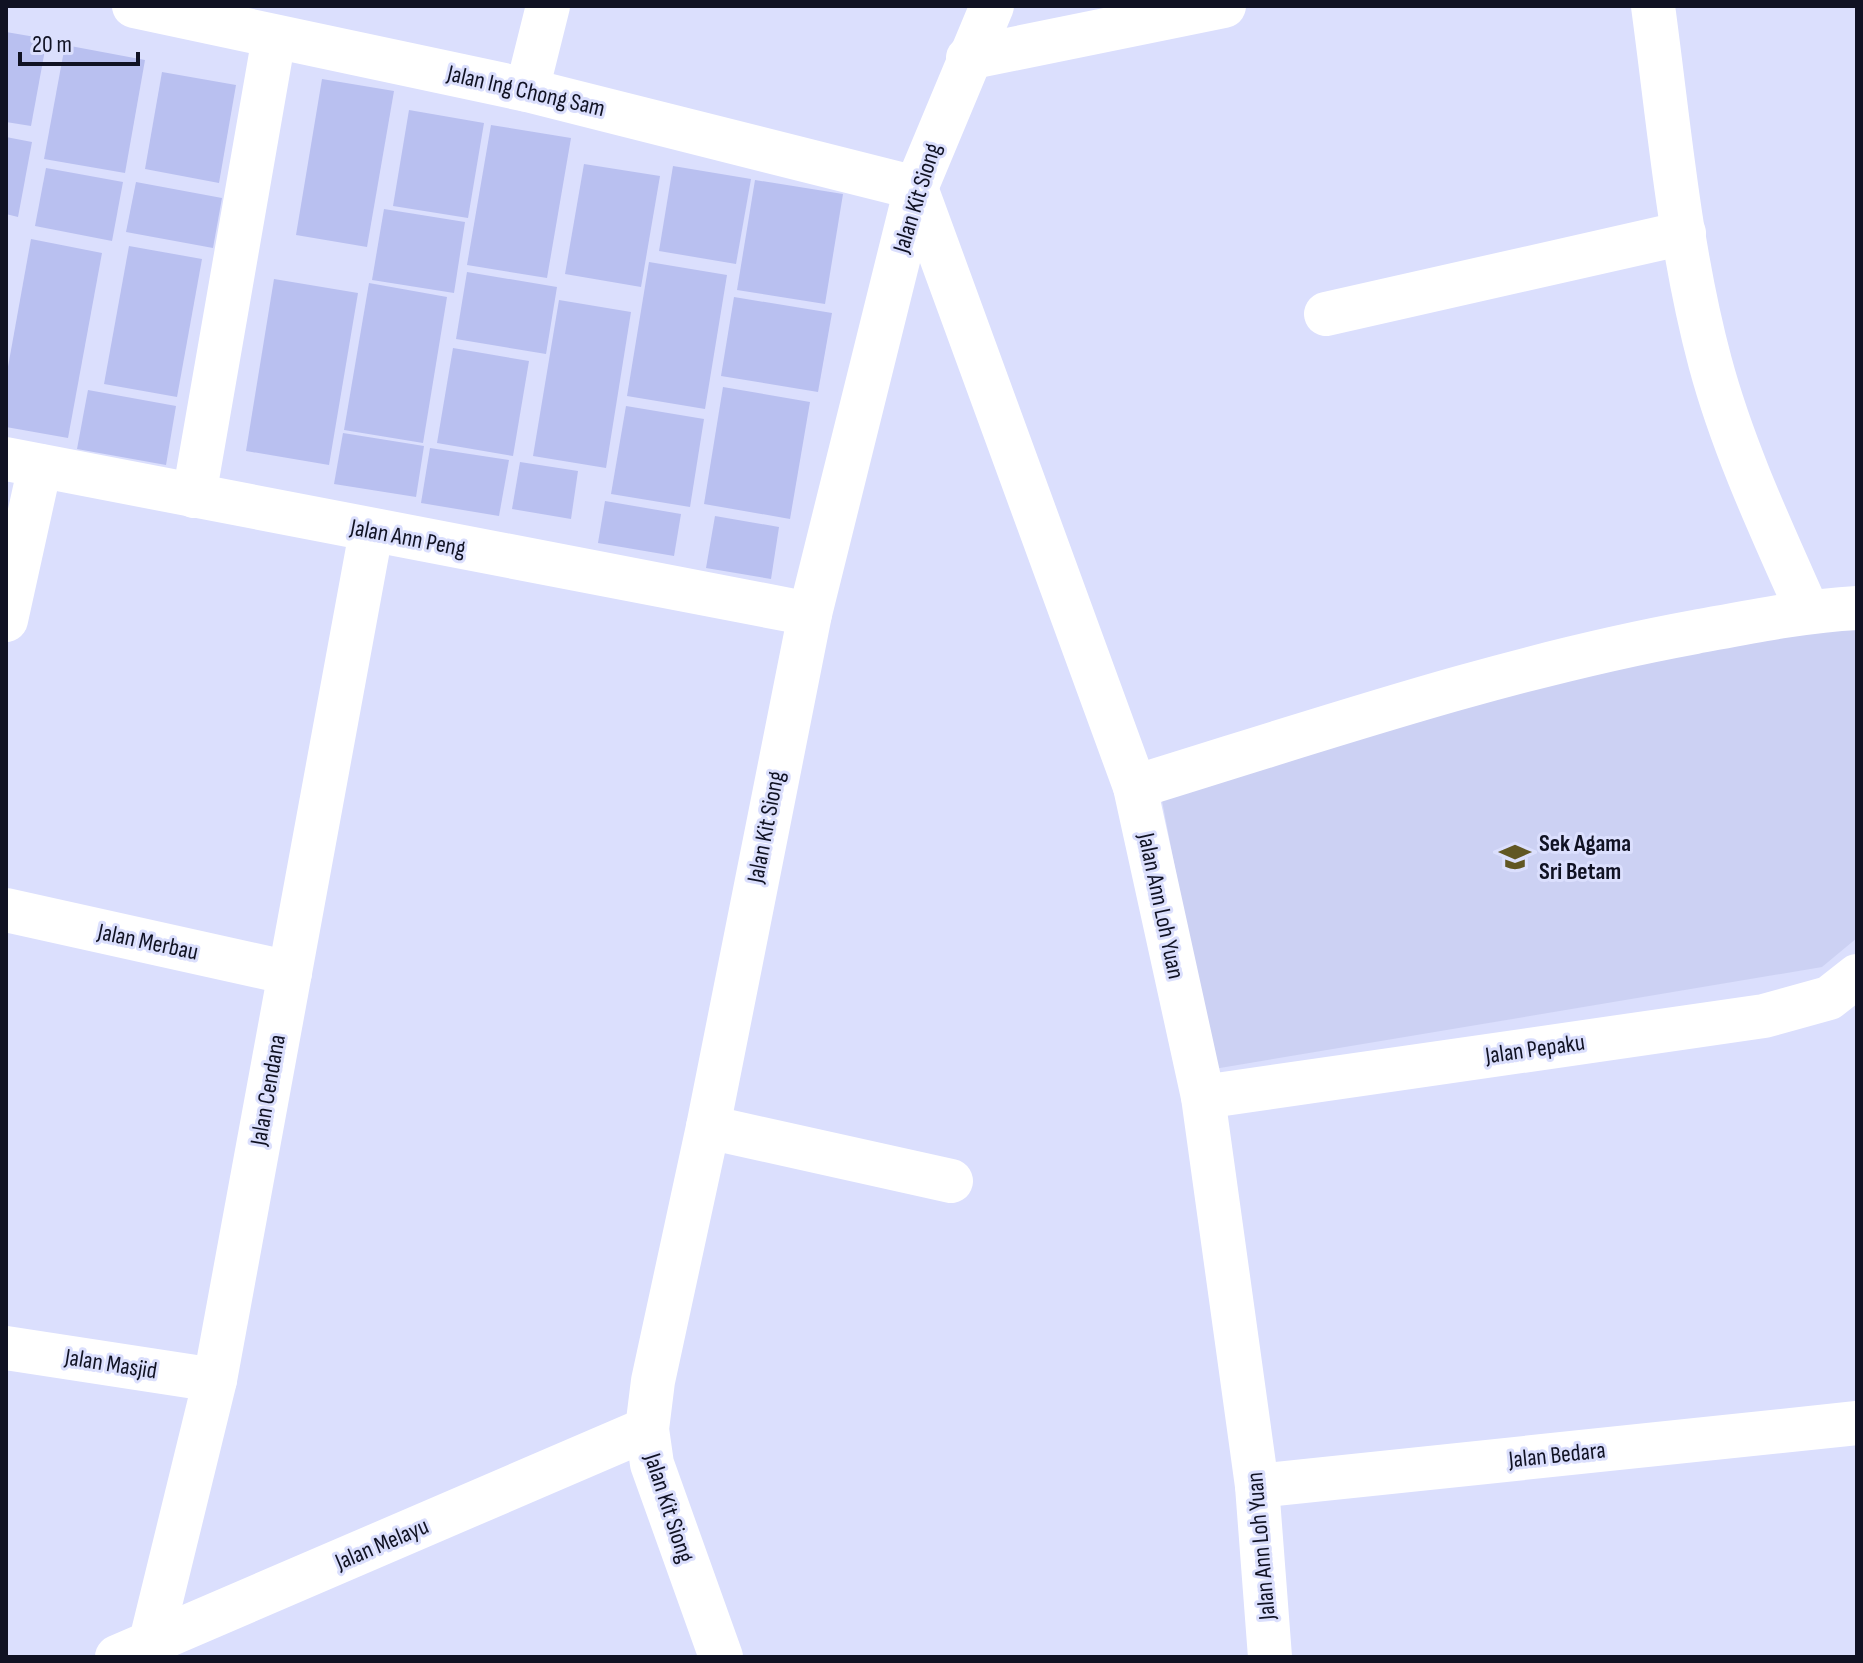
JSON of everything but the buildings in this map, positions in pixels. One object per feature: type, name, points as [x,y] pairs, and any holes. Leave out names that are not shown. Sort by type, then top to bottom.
[{"type":"street","name":"Jalan Ing Chong Sam","points":[[134,6],[527,90],[822,161],[916,188]]},
{"type":"street","points":[[527,90],[548,6]]},
{"type":"street","name":"Jalan Kit Siong","points":[[721,1657],[652,1464],[647,1429],[653,1381],[708,1127],[791,697],[810,614],[916,188],[992,6]]},
{"type":"street","points":[[968,58],[1224,6]]},
{"type":"street","points":[[1653,6],[1684,233],[1710,363],[1754,489],[1808,612]]},
{"type":"street","points":[[194,496],[274,37]]},
{"type":"street","name":"Jalan Ann Loh Yuan","points":[[916,188],[1135,787],[1203,1097],[1257,1486],[1270,1657]]},
{"type":"street","points":[[1326,314],[1684,233]]},
{"type":"street","points":[[6,620],[23,462]]},
{"type":"street","name":"Jalan Ann Peng","points":[[23,462],[371,532],[810,614]]},
{"type":"street","name":"Jalan Cendana","points":[[140,1653],[215,1380],[371,532]]},
{"type":"street","points":[[1135,787],[1449,690],[1606,648],[1808,612],[1857,608]]},
{"type":"street","name":"Jalan Merbau","points":[[6,910],[290,973]]},
{"type":"street","name":"Jalan Pepaku","points":[[1203,1097],[1764,1016],[1829,998],[1857,976]]},
{"type":"street","points":[[708,1127],[951,1181]]},
{"type":"street","name":"Jalan Masjid","points":[[6,1348],[215,1380]]},
{"type":"street","name":"Jalan Bedara","points":[[1257,1486],[1857,1423]]},
{"type":"street","name":"Jalan Melayu","points":[[140,1653],[647,1429]]},
{"type":"shaded area","name":"Sek Agama Sri Betam","points":[[1857,613],[1857,938],[1822,967],[1214,1069],[1157,775]]},
{"type":"place","name":"Sek Agama Sri Betam","points":[[1515,857]]}]
